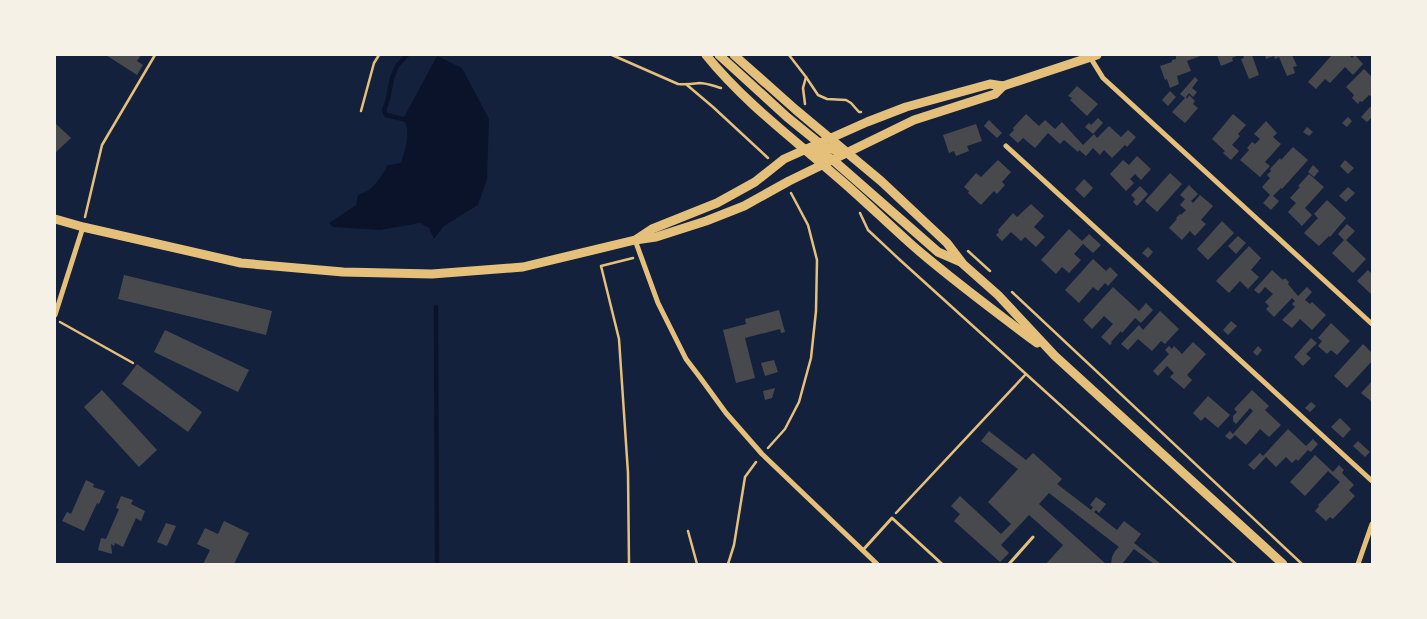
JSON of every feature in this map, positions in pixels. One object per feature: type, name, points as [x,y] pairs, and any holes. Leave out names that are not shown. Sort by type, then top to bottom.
[{"type":"street","points":[[706,55],[747,99],[823,164],[913,246],[988,306],[1055,356]]},
{"type":"street","points":[[719,55],[787,117],[819,143],[827,148],[847,153]]},
{"type":"street","points":[[734,55],[881,181],[947,243],[963,264],[998,295],[1055,356],[1283,564]]},
{"type":"street","points":[[55,220],[241,263],[342,272],[432,274],[523,267],[635,240],[656,237],[706,221],[744,206],[823,164],[914,120],[994,94],[1003,86],[1094,56],[1103,78],[1372,324]]},
{"type":"street","points":[[635,240],[652,229],[717,203],[755,182],[784,159],[867,122],[906,108],[990,84],[1003,86]]},
{"type":"street","points":[[1006,146],[1372,481]]},
{"type":"street","points":[[805,149],[818,152],[833,160],[938,252],[963,264]]},
{"type":"street","points":[[55,315],[83,227]]},
{"type":"street","points":[[635,240],[658,303],[686,359],[726,413],[762,454],[877,564]]},
{"type":"street","points":[[1358,564],[1372,524]]},
{"type":"lane","points":[[862,550],[892,518],[942,564]]},
{"type":"lane","points":[[1009,564],[1033,537]]},
{"type":"path","points":[[83,227],[102,145],[155,55]]},
{"type":"path","points":[[361,110],[378,55]]},
{"type":"path","points":[[612,55],[678,84],[687,86],[714,107],[776,166]]},
{"type":"path","points":[[788,55],[818,95],[828,99],[846,100],[859,112],[869,109]]},
{"type":"path","points":[[805,106],[803,88],[806,77]]},
{"type":"path","points":[[728,564],[734,545],[745,476],[762,454],[786,429],[799,402],[811,358],[816,311],[817,260],[808,225],[786,183]]},
{"type":"path","points":[[856,206],[868,230],[1236,564]]},
{"type":"path","points":[[962,245],[991,272]]},
{"type":"path","points":[[629,564],[628,473],[619,339],[601,266],[641,256]]},
{"type":"path","points":[[1006,286],[1302,564]]},
{"type":"path","points":[[55,320],[133,363]]},
{"type":"path","points":[[892,518],[1026,374]]},
{"type":"path","points":[[688,531],[697,564]]},
{"type":"water","points":[[437,56],[462,68],[489,119],[487,179],[478,205],[444,226],[434,239],[429,228],[420,223],[380,230],[333,227],[329,223],[356,205],[358,195],[372,187],[388,165],[401,163],[407,134],[406,124],[403,119]]},
{"type":"building","points":[[106,55],[141,55],[137,61],[143,65],[137,75]]},
{"type":"building","points":[[1179,55],[1203,55],[1187,61],[1191,71],[1177,76],[1179,84],[1170,88],[1160,66],[1172,62]]},
{"type":"building","points":[[1217,55],[1239,55],[1232,58],[1233,61],[1221,66]]},
{"type":"building","points":[[1243,55],[1252,55],[1259,75],[1249,79],[1241,59],[1244,58]]},
{"type":"building","points":[[1265,55],[1292,55],[1297,66],[1293,67],[1295,73],[1287,76],[1279,57],[1275,59],[1274,56],[1266,59]]},
{"type":"building","points":[[1332,55],[1349,55],[1352,58],[1355,55],[1363,64],[1353,75],[1345,67],[1330,83],[1325,79],[1316,89],[1308,82]]},
{"type":"building","points":[[1364,69],[1372,77],[1372,97],[1369,95],[1358,104],[1352,98],[1354,95],[1346,87]]},
{"type":"building","points":[[1195,77],[1198,80],[1192,88],[1197,92],[1193,97],[1189,93],[1186,97],[1187,99],[1189,95],[1195,101],[1193,104],[1198,108],[1185,123],[1172,112],[1185,98],[1180,94]]},
{"type":"building","points":[[1077,86],[1098,104],[1087,116],[1070,100],[1072,98],[1068,96]]},
{"type":"building","points":[[1170,91],[1176,97],[1168,106],[1162,100]]},
{"type":"building","points":[[1370,107],[1372,108],[1372,117],[1367,122],[1361,117]]},
{"type":"building","points":[[1026,114],[1039,126],[1045,120],[1055,129],[1062,122],[1083,145],[1094,134],[1097,138],[1109,126],[1121,137],[1128,130],[1136,137],[1127,147],[1125,145],[1112,158],[1104,150],[1100,155],[1093,148],[1086,156],[1064,140],[1060,144],[1048,133],[1035,148],[1023,138],[1018,143],[1009,135]]},
{"type":"building","points":[[1233,114],[1246,125],[1232,145],[1239,151],[1231,160],[1223,153],[1225,151],[1212,139]]},
{"type":"building","points":[[1348,117],[1352,121],[1347,127],[1342,123]]},
{"type":"building","points":[[1098,118],[1103,123],[1093,134],[1085,127],[1089,123],[1091,125]]},
{"type":"building","points":[[989,120],[1002,133],[997,138],[984,126]]},
{"type":"building","points":[[1266,121],[1277,133],[1273,137],[1281,144],[1265,162],[1270,166],[1260,177],[1240,160],[1249,150],[1247,148],[1252,142],[1255,144],[1260,139],[1254,134]]},
{"type":"building","points":[[55,123],[71,138],[55,153]]},
{"type":"building","points":[[976,124],[982,141],[967,146],[969,151],[956,156],[954,151],[949,153],[943,135]]},
{"type":"building","points":[[1307,127],[1313,132],[1309,136],[1303,132]]},
{"type":"building","points":[[1293,147],[1308,160],[1282,189],[1273,196],[1279,201],[1271,210],[1263,203],[1270,195],[1262,187],[1270,178],[1267,175],[1271,171],[1270,169]]},
{"type":"building","points":[[1137,156],[1151,169],[1141,180],[1135,174],[1130,179],[1134,183],[1126,191],[1110,174],[1123,160],[1129,165]]},
{"type":"building","points":[[998,160],[1011,172],[1002,182],[1005,185],[997,194],[994,191],[981,205],[964,187],[976,173],[981,177]]},
{"type":"building","points":[[1345,160],[1354,168],[1348,174],[1340,166]]},
{"type":"building","points":[[1313,165],[1319,171],[1314,177],[1308,172]]},
{"type":"building","points":[[1170,173],[1182,184],[1157,212],[1145,201]]},
{"type":"building","points":[[1309,174],[1324,187],[1305,208],[1312,215],[1302,226],[1288,212],[1296,203],[1290,198]]},
{"type":"building","points":[[1084,179],[1093,188],[1084,198],[1075,189]]},
{"type":"building","points":[[1189,185],[1198,194],[1191,201],[1193,203],[1200,195],[1213,206],[1201,220],[1206,224],[1195,236],[1190,231],[1182,240],[1169,228],[1176,218],[1186,210],[1180,205],[1185,199],[1180,195]]},
{"type":"building","points":[[1140,186],[1148,194],[1137,206],[1133,202],[1135,199],[1131,195]]},
{"type":"building","points":[[1348,187],[1355,193],[1346,202],[1339,196]]},
{"type":"building","points":[[1327,200],[1346,218],[1330,237],[1319,246],[1304,233],[1318,218],[1314,214]]},
{"type":"building","points":[[1031,204],[1044,216],[1034,227],[1045,237],[1036,247],[1025,237],[1021,241],[1011,232],[1002,241],[996,235],[999,232],[998,230],[1013,213],[1017,217]]},
{"type":"building","points":[[1222,221],[1234,233],[1208,260],[1197,249]]},
{"type":"building","points":[[1347,224],[1355,231],[1346,240],[1366,259],[1353,273],[1332,253],[1344,240],[1338,234]]},
{"type":"building","points":[[1069,229],[1082,241],[1089,234],[1101,245],[1093,253],[1083,244],[1074,254],[1081,260],[1069,273],[1062,267],[1056,274],[1041,260]]},
{"type":"building","points":[[1238,236],[1246,243],[1236,254],[1228,246]]},
{"type":"building","points":[[1249,246],[1261,258],[1251,270],[1259,277],[1248,289],[1240,281],[1229,293],[1216,281]]},
{"type":"building","points":[[1148,247],[1153,252],[1148,258],[1142,253]]},
{"type":"building","points":[[1093,259],[1106,271],[1110,267],[1118,275],[1108,286],[1105,283],[1098,291],[1093,287],[1079,303],[1065,290]]},
{"type":"building","points":[[1272,270],[1283,280],[1285,278],[1289,282],[1288,284],[1298,296],[1307,287],[1312,292],[1305,300],[1310,304],[1312,302],[1326,315],[1312,330],[1300,319],[1292,328],[1282,320],[1295,307],[1292,304],[1295,301],[1292,298],[1274,317],[1266,309],[1269,306],[1265,302],[1273,294],[1265,287],[1259,294],[1254,290]]},
{"type":"building","points":[[1368,270],[1372,274],[1372,295],[1357,281]]},
{"type":"building","points":[[124,275],[272,311],[266,335],[118,299]]},
{"type":"building","points":[[1113,287],[1139,311],[1146,303],[1153,310],[1141,323],[1135,318],[1110,345],[1101,337],[1113,324],[1104,316],[1092,329],[1083,320]]},
{"type":"building","points":[[779,310],[785,332],[781,333],[780,329],[745,338],[755,378],[736,383],[723,330],[746,324],[745,319]]},
{"type":"building","points":[[1160,311],[1179,329],[1165,344],[1161,341],[1152,351],[1138,339],[1128,350],[1121,344],[1139,325],[1143,330]]},
{"type":"building","points":[[1231,321],[1237,326],[1228,335],[1223,330]]},
{"type":"building","points":[[1331,323],[1350,341],[1337,355],[1331,350],[1327,354],[1318,346],[1322,341],[1318,338]]},
{"type":"building","points":[[165,330],[249,370],[238,392],[154,352]]},
{"type":"building","points":[[1311,338],[1317,343],[1306,354],[1311,358],[1303,366],[1294,357]]},
{"type":"building","points":[[1193,342],[1206,354],[1187,375],[1192,380],[1184,389],[1170,377],[1174,373],[1167,366],[1158,376],[1153,371],[1169,354],[1165,350],[1169,346],[1172,349],[1174,346],[1182,354]]},
{"type":"building","points":[[1363,344],[1372,353],[1372,361],[1347,388],[1334,376]]},
{"type":"building","points":[[1258,346],[1262,350],[1257,356],[1253,352]]},
{"type":"building","points":[[774,360],[778,372],[765,376],[761,363]]},
{"type":"building","points":[[137,364],[202,412],[188,432],[122,384]]},
{"type":"building","points":[[1372,381],[1372,402],[1361,393]]},
{"type":"building","points":[[775,388],[772,398],[765,400],[763,391]]},
{"type":"building","points":[[102,390],[157,450],[139,467],[84,407]]},
{"type":"building","points":[[1252,390],[1269,406],[1265,410],[1281,425],[1269,437],[1260,429],[1246,445],[1235,435],[1230,440],[1225,436],[1230,431],[1233,434],[1253,411],[1250,408],[1236,424],[1233,421],[1233,416],[1237,412],[1234,409]]},
{"type":"building","points":[[1208,396],[1230,415],[1218,428],[1205,417],[1201,421],[1193,413]]},
{"type":"building","points":[[1311,402],[1316,406],[1310,412],[1305,408]]},
{"type":"building","points":[[1340,418],[1351,429],[1343,438],[1331,427]]},
{"type":"building","points":[[1288,429],[1306,446],[1313,439],[1318,444],[1311,452],[1308,450],[1298,461],[1296,459],[1292,463],[1286,457],[1276,467],[1266,457],[1254,470],[1248,465],[1260,453],[1263,456]]},
{"type":"building","points":[[989,431],[1026,460],[1033,453],[1062,479],[1057,484],[1091,510],[1093,507],[1090,505],[1096,497],[1106,504],[1099,513],[1096,510],[1094,512],[1117,530],[1124,521],[1141,534],[1134,543],[1161,564],[1154,564],[1134,549],[1122,564],[1111,564],[1112,557],[1119,547],[1049,493],[1039,504],[1106,564],[1046,564],[1063,545],[1029,515],[1001,545],[1009,553],[1000,562],[954,521],[960,514],[951,506],[960,496],[1001,534],[1011,524],[988,502],[1018,469],[981,441]]},
{"type":"building","points":[[1358,441],[1370,452],[1365,457],[1353,446]]},
{"type":"building","points":[[1315,455],[1333,472],[1339,465],[1344,470],[1342,473],[1354,485],[1349,490],[1355,496],[1333,519],[1330,517],[1326,521],[1315,511],[1318,505],[1340,482],[1328,471],[1305,496],[1290,482]]},
{"type":"building","points":[[86,480],[94,484],[93,487],[105,491],[99,504],[97,503],[84,531],[62,521],[67,512],[71,514]]},
{"type":"building","points":[[121,496],[133,500],[131,504],[145,511],[141,521],[136,518],[123,547],[115,543],[114,546],[111,544],[112,554],[98,550],[101,538],[106,539],[119,509],[116,508]]},
{"type":"building","points":[[224,521],[249,533],[234,564],[203,564],[210,550],[197,544],[205,528],[218,534]]},
{"type":"building","points":[[166,523],[176,526],[167,546],[157,542]]},
{"type":"waterway","points":[[407,55],[397,66],[384,110],[386,115],[407,121]]},
{"type":"waterway","points":[[436,307],[437,564]]}]
